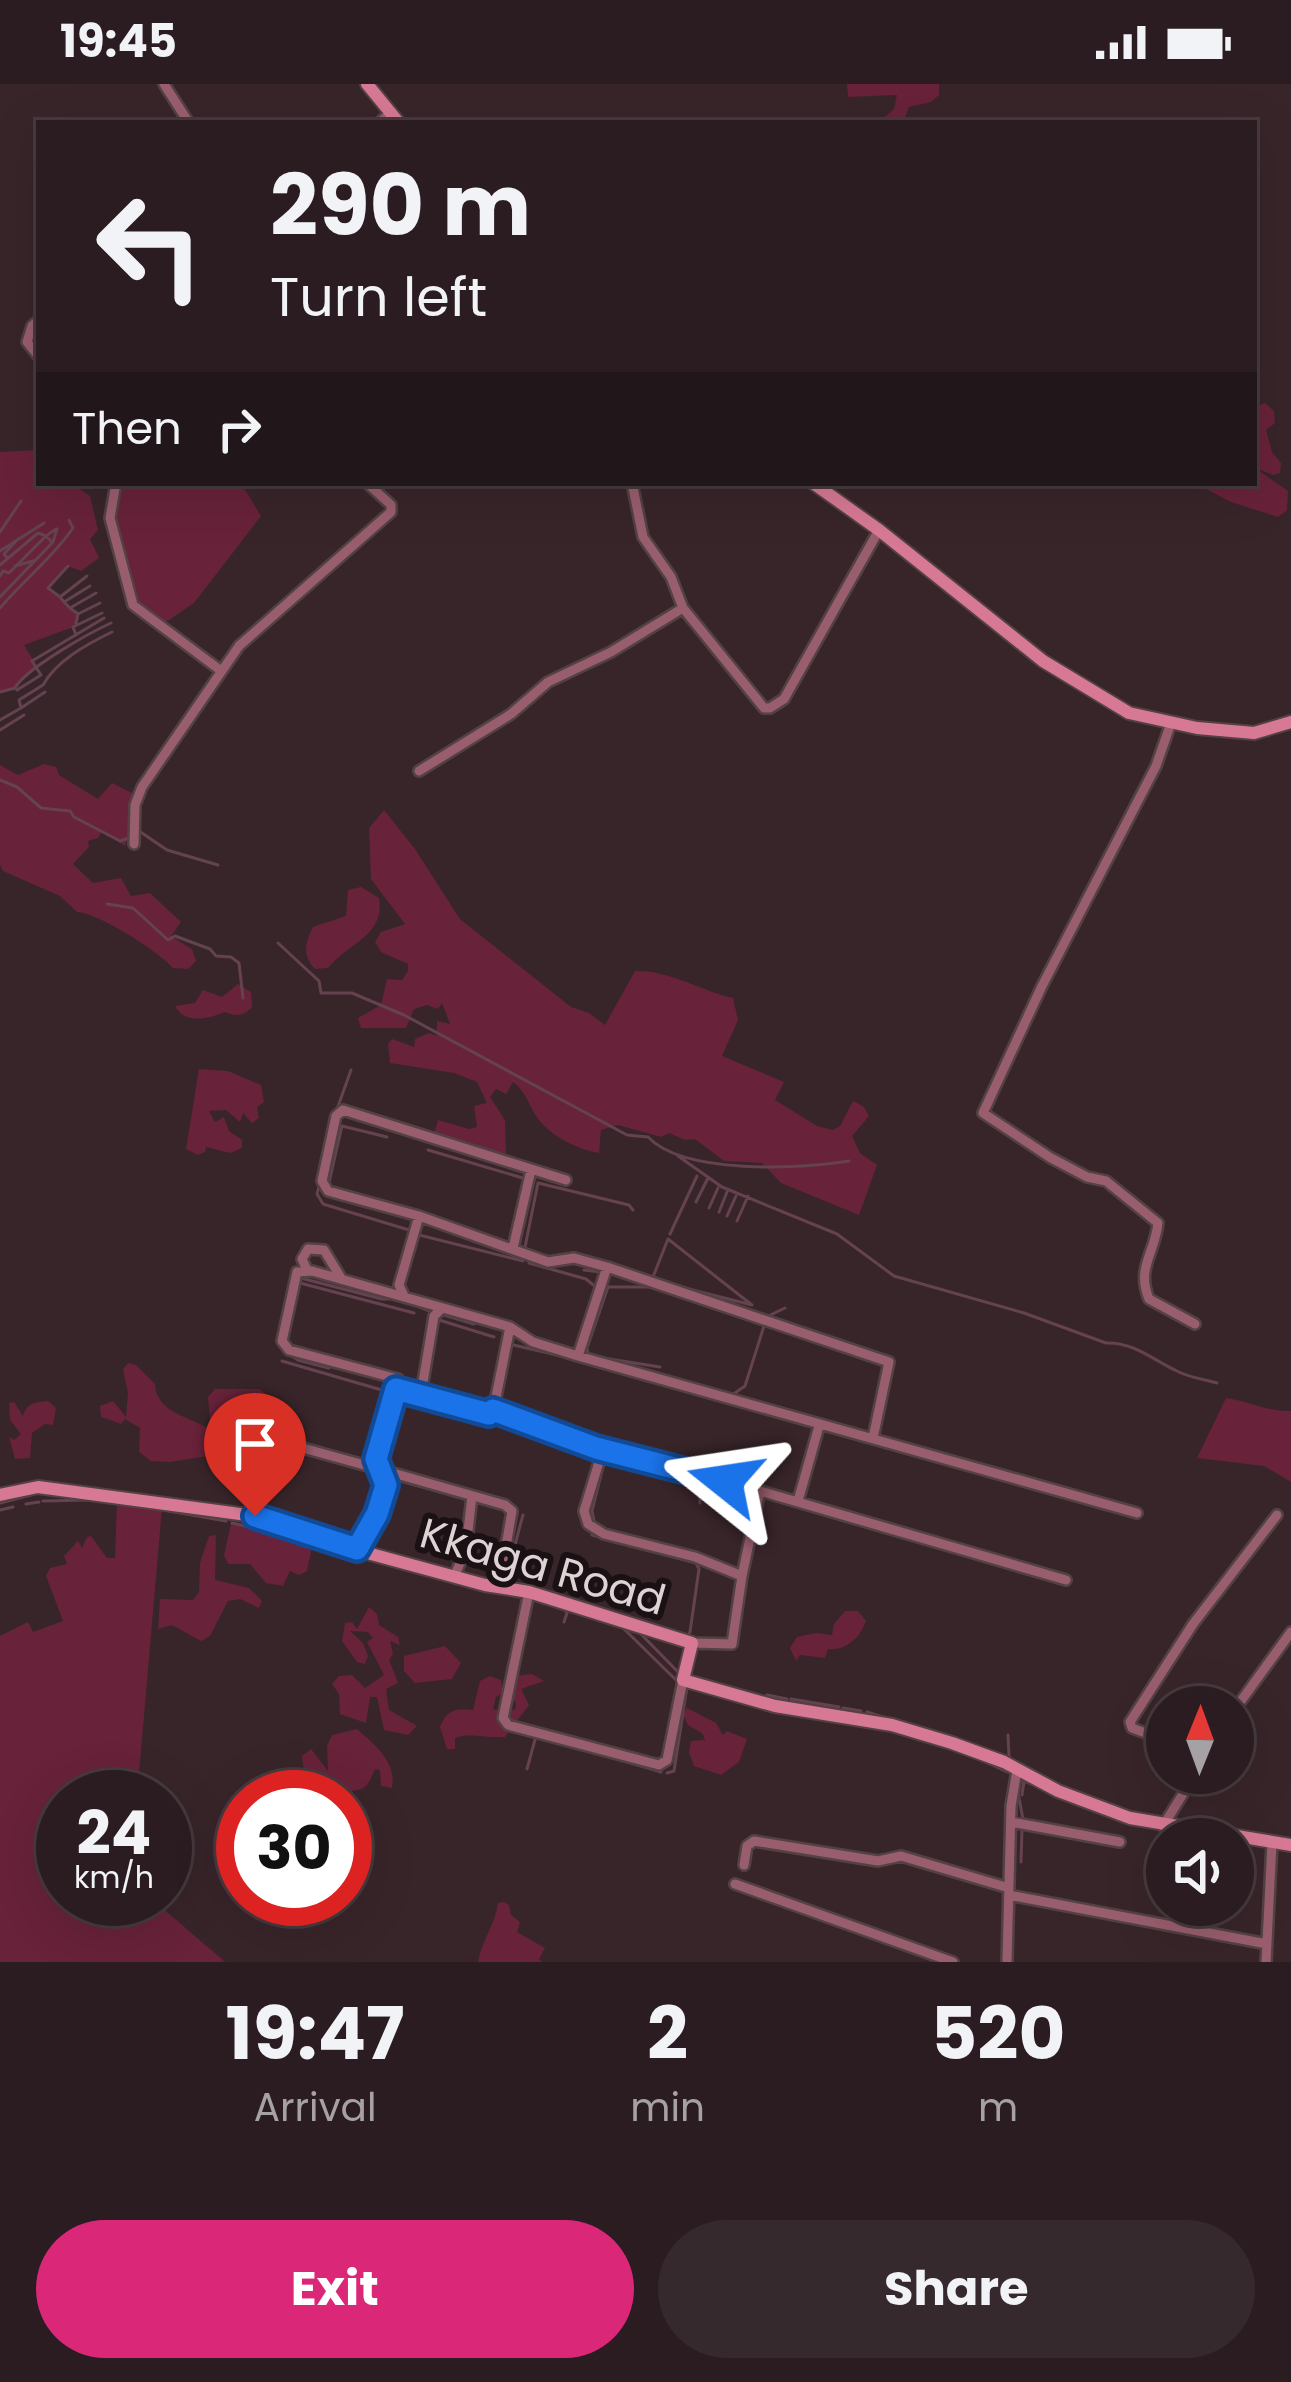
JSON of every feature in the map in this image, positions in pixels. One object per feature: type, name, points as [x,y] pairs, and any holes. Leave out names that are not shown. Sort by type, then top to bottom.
[{"type":"street","points":[[164,84],[187,120]]},
{"type":"street","points":[[368,84],[389,120]]},
{"type":"street","points":[[36,323],[27,342],[36,352]]},
{"type":"street","points":[[115,486],[110,518],[133,605],[220,670]]},
{"type":"street","points":[[134,844],[135,805],[142,787],[220,670],[271,615],[386,520],[391,505],[370,486]]},
{"type":"street","points":[[633,486],[643,537],[671,577],[683,608],[764,708],[784,699],[879,530]]},
{"type":"street","points":[[817,486],[1005,633],[1083,688],[1130,713],[1254,733],[1291,722]]},
{"type":"street","points":[[419,771],[511,714],[548,682],[611,652],[683,608]]},
{"type":"street","points":[[1171,723],[1156,766],[1042,986],[983,1113],[1051,1158],[1087,1177],[1106,1181],[1152,1214],[1158,1222],[1157,1234],[1142,1282],[1149,1299],[1195,1324]]},
{"type":"street","points":[[566,1180],[343,1110],[336,1116],[322,1181],[328,1191],[419,1216],[548,1262],[574,1258],[890,1362],[873,1438]]},
{"type":"street","points":[[513,1249],[531,1170]]},
{"type":"street","points":[[398,1292],[419,1216]]},
{"type":"street","points":[[308,1270],[302,1258],[308,1249],[324,1250],[342,1280]]},
{"type":"street","points":[[578,1356],[608,1268]]},
{"type":"street","points":[[357,1549],[377,1514],[386,1485],[376,1459],[398,1379],[289,1350],[282,1341],[297,1272],[308,1270],[398,1292],[510,1327],[533,1342],[578,1356],[1137,1513]]},
{"type":"street","points":[[421,1394],[434,1316],[442,1308]]},
{"type":"street","points":[[489,1414],[510,1327]]},
{"type":"street","points":[[396,1389],[489,1414]]},
{"type":"street","points":[[489,1414],[493,1410],[603,1449],[1066,1580]]},
{"type":"street","points":[[798,1501],[819,1426]]},
{"type":"street","points":[[298,1447],[512,1511],[499,1587]]},
{"type":"street","points":[[603,1449],[584,1511],[588,1524],[604,1534],[695,1557],[742,1576]]},
{"type":"street","name":"Kkaga Road","points":[[0,1495],[38,1487],[166,1507],[227,1510],[284,1522],[327,1541],[529,1592],[692,1643],[683,1680],[775,1706],[892,1725],[1004,1762],[1075,1798],[1146,1821]]},
{"type":"street","points":[[692,1643],[732,1644],[760,1491]]},
{"type":"street","points":[[455,1575],[466,1548],[472,1496]]},
{"type":"street","points":[[1153,1686],[1193,1624],[1277,1515]]},
{"type":"street","points":[[529,1592],[510,1672],[503,1718],[508,1724],[658,1766],[667,1760],[683,1680]]},
{"type":"street","points":[[1252,1686],[1291,1632]]},
{"type":"street","points":[[1146,1697],[1130,1722],[1132,1728],[1146,1734]]},
{"type":"street","points":[[1007,1962],[1017,1770]]},
{"type":"street","points":[[1011,1822],[1120,1842]]},
{"type":"street","name":"Kkaga Road","points":[[1254,1840],[1291,1845]]},
{"type":"street","points":[[744,1865],[747,1846],[754,1841],[878,1862],[901,1856],[1009,1892],[1267,1944]]},
{"type":"street","points":[[1266,1962],[1272,1843]]},
{"type":"street","points":[[735,1884],[953,1962]]},
{"type":"shaded area","points":[[847,84],[939,84],[939,95],[909,107],[904,120],[881,120],[894,109],[897,95],[848,97]]},
{"type":"shaded area","points":[[1265,403],[1274,411],[1275,423],[1266,430],[1272,452],[1281,463],[1280,473],[1257,469],[1257,407]]},
{"type":"shaded area","points":[[36,450],[36,486],[75,486],[90,496],[98,530],[90,539],[99,558],[81,571],[68,566],[49,588],[78,614],[76,626],[24,645],[38,668],[15,688],[0,692],[0,452]]},
{"type":"shaded area","points":[[1257,469],[1288,491],[1287,510],[1278,517],[1201,486],[1257,486]]},
{"type":"shaded area","points":[[118,486],[243,486],[261,516],[194,603],[163,624],[139,606],[129,587],[116,525]]},
{"type":"shaded area","points":[[44,764],[56,767],[59,775],[98,799],[112,783],[132,793],[125,846],[102,831],[88,841],[89,847],[73,864],[93,883],[121,878],[131,896],[150,893],[181,922],[171,936],[192,949],[196,961],[188,969],[173,968],[113,926],[3,871],[0,765],[18,775]]},
{"type":"shaded area","points":[[384,810],[460,919],[571,1007],[605,1025],[635,971],[672,977],[733,998],[738,1020],[722,1056],[784,1082],[775,1100],[817,1126],[833,1130],[853,1101],[864,1107],[869,1116],[852,1136],[860,1153],[877,1165],[859,1215],[781,1183],[762,1163],[724,1161],[695,1139],[669,1133],[661,1137],[618,1125],[601,1130],[599,1153],[583,1149],[545,1127],[513,1082],[506,1094],[496,1089],[490,1097],[505,1120],[506,1156],[511,1166],[431,1144],[438,1120],[477,1127],[474,1106],[487,1103],[477,1082],[454,1073],[390,1063],[392,1039],[414,1047],[415,1039],[429,1033],[437,1036],[437,1021],[450,1024],[442,1003],[438,1009],[427,1005],[414,1009],[406,1028],[361,1028],[358,1018],[381,1005],[387,979],[402,980],[408,971],[408,964],[381,952],[375,942],[381,932],[405,924],[371,879],[369,828]]},
{"type":"shaded area","points":[[361,887],[379,898],[377,921],[328,968],[315,969],[306,949],[313,927],[346,916],[348,890]]},
{"type":"shaded area","points":[[238,984],[251,992],[252,1007],[243,1014],[191,1018],[175,1006],[195,1003],[203,990],[222,997]]},
{"type":"shaded area","points":[[199,1069],[228,1071],[261,1085],[264,1102],[252,1123],[243,1113],[240,1122],[226,1110],[209,1111],[215,1122],[224,1117],[229,1131],[242,1140],[242,1148],[230,1153],[206,1147],[198,1155],[186,1149]]},
{"type":"shaded area","points":[[128,1363],[155,1384],[166,1407],[206,1427],[207,1439],[216,1442],[221,1438],[210,1419],[208,1397],[215,1389],[260,1389],[277,1414],[264,1430],[287,1473],[282,1478],[261,1474],[226,1445],[221,1454],[151,1461],[139,1452],[140,1428],[125,1419],[121,1424],[101,1417],[100,1406],[113,1401],[126,1417],[123,1369]]},
{"type":"shaded area","points":[[1226,1398],[1291,1411],[1291,1482],[1264,1466],[1197,1458]]},
{"type":"shaded area","points":[[48,1401],[56,1408],[53,1425],[45,1424],[32,1433],[30,1458],[15,1459],[9,1437],[14,1440],[21,1434],[10,1420],[9,1403],[14,1402],[23,1416],[32,1404]]},
{"type":"shaded area","points":[[117,1502],[162,1508],[139,1770],[36,1770],[36,1926],[183,1926],[225,1962],[0,1962],[0,1636],[28,1622],[33,1632],[63,1621],[46,1576],[50,1568],[67,1564],[64,1556],[78,1541],[82,1548],[91,1536],[107,1558],[115,1558]]},
{"type":"shaded area","points":[[231,1524],[313,1542],[307,1571],[299,1575],[290,1571],[283,1586],[266,1583],[250,1564],[228,1564],[224,1555]]},
{"type":"shaded area","points":[[216,1535],[215,1580],[249,1588],[262,1601],[259,1608],[240,1599],[228,1601],[210,1636],[201,1641],[172,1625],[158,1629],[160,1599],[193,1600],[199,1592],[200,1563],[209,1536]]},
{"type":"shaded area","points":[[369,1607],[379,1625],[398,1637],[400,1645],[390,1641],[393,1654],[389,1660],[398,1683],[386,1689],[389,1710],[417,1726],[408,1735],[384,1730],[377,1697],[370,1697],[366,1723],[340,1714],[339,1694],[332,1684],[339,1676],[352,1675],[365,1688],[384,1675],[367,1642],[373,1638],[368,1632],[350,1631],[363,1643],[368,1656],[365,1664],[357,1662],[342,1641],[345,1623],[352,1622],[357,1629]]},
{"type":"shaded area","points":[[845,1611],[858,1611],[866,1621],[856,1638],[841,1648],[828,1649],[825,1658],[800,1655],[796,1661],[790,1648],[797,1637],[832,1635]]},
{"type":"shaded area","points":[[445,1646],[461,1663],[452,1679],[415,1683],[404,1671],[404,1656]]},
{"type":"shaded area","points":[[532,1674],[544,1681],[521,1689],[529,1705],[505,1737],[461,1736],[455,1738],[455,1749],[447,1749],[440,1727],[452,1711],[473,1710],[480,1681],[490,1676],[501,1680],[503,1693],[496,1697],[493,1709],[504,1712],[515,1709],[516,1703],[509,1695],[506,1677]]},
{"type":"shaded area","points":[[687,1708],[716,1723],[723,1735],[727,1731],[747,1739],[739,1762],[721,1775],[694,1766],[691,1741],[705,1740],[688,1725],[683,1715]]},
{"type":"shaded area","points":[[357,1729],[388,1762],[392,1788],[381,1786],[380,1770],[372,1775],[372,1770],[328,1770],[327,1746],[332,1735]]},
{"type":"shaded area","points":[[311,1749],[327,1770],[304,1770],[302,1756]]},
{"type":"shaded area","points":[[504,1902],[520,1922],[517,1932],[545,1948],[542,1962],[478,1962],[498,1903]]},
{"type":"waterway","points":[[0,532],[21,501]]},
{"type":"waterway","points":[[0,608],[66,538],[73,528],[69,520]]},
{"type":"waterway","points":[[0,551],[44,523]]},
{"type":"waterway","points":[[0,565],[38,533],[46,536],[56,529]]},
{"type":"waterway","points":[[0,597],[53,542],[57,529]]},
{"type":"waterway","points":[[0,576],[3,571],[9,573],[46,536],[51,541]]},
{"type":"waterway","points":[[7,558],[4,554],[18,539]]},
{"type":"waterway","points":[[15,566],[33,561]]},
{"type":"waterway","points":[[60,597],[48,588],[68,566]]},
{"type":"waterway","points":[[64,602],[60,597],[87,576]]},
{"type":"waterway","points":[[70,608],[64,602],[90,586]]},
{"type":"waterway","points":[[78,614],[70,608],[96,593]]},
{"type":"waterway","points":[[76,623],[78,614],[100,603]]},
{"type":"waterway","points":[[76,635],[73,627],[102,613]]},
{"type":"waterway","points":[[17,690],[41,675],[32,661],[104,618]]},
{"type":"waterway","points":[[0,692],[15,688],[44,662],[111,623]]},
{"type":"waterway","points":[[0,720],[21,708],[19,700],[43,685],[64,661],[112,632]]},
{"type":"waterway","points":[[21,708],[45,692]]},
{"type":"waterway","points":[[0,730],[24,715]]},
{"type":"waterway","points":[[0,780],[17,787],[41,808],[70,811],[120,841],[132,837]]},
{"type":"waterway","points":[[139,831],[167,850],[218,865]]},
{"type":"waterway","points":[[107,904],[133,908],[168,940],[175,936],[210,949],[216,956],[231,957],[239,963],[243,998]]},
{"type":"waterway","points":[[278,943],[319,981],[321,993],[352,993],[404,1015],[627,1135],[648,1137],[665,1149],[714,1163],[773,1167],[849,1161]]},
{"type":"waterway","points":[[336,1112],[351,1070]]},
{"type":"waterway","points":[[328,1187],[342,1126],[387,1137]]},
{"type":"waterway","points":[[428,1150],[526,1179]]},
{"type":"waterway","points":[[678,1156],[722,1187],[837,1234],[894,1276],[1126,1346],[1184,1374],[1217,1383]]},
{"type":"waterway","points":[[670,1234],[697,1176]]},
{"type":"waterway","points":[[696,1202],[708,1178]]},
{"type":"waterway","points":[[524,1252],[538,1183],[629,1205],[633,1210]]},
{"type":"waterway","points":[[319,1186],[317,1194],[323,1204],[409,1230]]},
{"type":"waterway","points":[[709,1208],[718,1188]]},
{"type":"waterway","points":[[719,1212],[727,1192]]},
{"type":"waterway","points":[[328,1195],[366,1207]]},
{"type":"waterway","points":[[727,1216],[736,1196]]},
{"type":"waterway","points":[[737,1221],[748,1196]]},
{"type":"waterway","points":[[419,1235],[523,1261]]},
{"type":"waterway","points":[[653,1277],[668,1239],[752,1305],[673,1285]]},
{"type":"waterway","points":[[529,1263],[586,1279],[597,1288]]},
{"type":"waterway","points":[[584,1270],[617,1274]]},
{"type":"waterway","points":[[297,1277],[382,1299],[389,1299],[395,1285]]},
{"type":"waterway","points":[[300,1283],[414,1313]]},
{"type":"waterway","points":[[588,1354],[608,1287],[653,1287]]},
{"type":"waterway","points":[[402,1300],[432,1312]]},
{"type":"waterway","points":[[766,1317],[785,1308]]},
{"type":"waterway","points":[[441,1314],[474,1324]]},
{"type":"waterway","points":[[439,1320],[494,1337]]},
{"type":"waterway","points":[[732,1395],[745,1386],[764,1326]]},
{"type":"waterway","points":[[509,1344],[570,1358]]},
{"type":"waterway","points":[[282,1349],[298,1360],[329,1368]]},
{"type":"waterway","points":[[603,1358],[660,1367]]},
{"type":"waterway","points":[[282,1361],[392,1393]]},
{"type":"waterway","points":[[387,1467],[385,1451],[405,1397],[483,1418]]},
{"type":"waterway","points":[[487,1419],[579,1445]]},
{"type":"waterway","points":[[595,1525],[592,1511],[605,1459],[615,1456]]},
{"type":"waterway","points":[[630,1461],[700,1484],[700,1503]]},
{"type":"waterway","points":[[390,1478],[504,1510]]},
{"type":"waterway","points":[[0,1503],[31,1495]]},
{"type":"waterway","points":[[43,1501],[89,1500]]},
{"type":"waterway","points":[[26,1504],[39,1502]]},
{"type":"waterway","points":[[0,1510],[13,1507]]},
{"type":"waterway","points":[[169,1511],[226,1521]]},
{"type":"waterway","points":[[511,1584],[509,1567],[523,1515]]},
{"type":"waterway","points":[[232,1523],[312,1541]]},
{"type":"waterway","points":[[269,1525],[288,1530]]},
{"type":"waterway","points":[[592,1535],[696,1563],[699,1569],[686,1638]]},
{"type":"waterway","points":[[564,1608],[564,1622]]},
{"type":"waterway","points":[[622,1627],[676,1680]]},
{"type":"waterway","points":[[640,1633],[678,1672]]},
{"type":"waterway","points":[[667,1773],[674,1771],[687,1687],[717,1695]]},
{"type":"waterway","points":[[767,1695],[787,1699]]},
{"type":"waterway","points":[[791,1699],[839,1707]]},
{"type":"waterway","points":[[843,1708],[861,1711]]},
{"type":"waterway","points":[[867,1712],[899,1722]]},
{"type":"waterway","points":[[1008,1735],[1009,1756]]},
{"type":"waterway","points":[[527,1769],[536,1736]]},
{"type":"waterway","points":[[608,1756],[661,1772]]},
{"type":"waterway","points":[[983,1761],[1012,1774]]},
{"type":"waterway","points":[[1022,1795],[1024,1781],[1032,1784]]},
{"type":"waterway","points":[[1018,1793],[1023,1819]]},
{"type":"waterway","points":[[1021,1862],[1022,1828]]},
{"type":"route","points":[[255,1516],[357,1549],[377,1514],[386,1485],[376,1459],[396,1389],[489,1414],[493,1410],[596,1448],[725,1481]]}]
